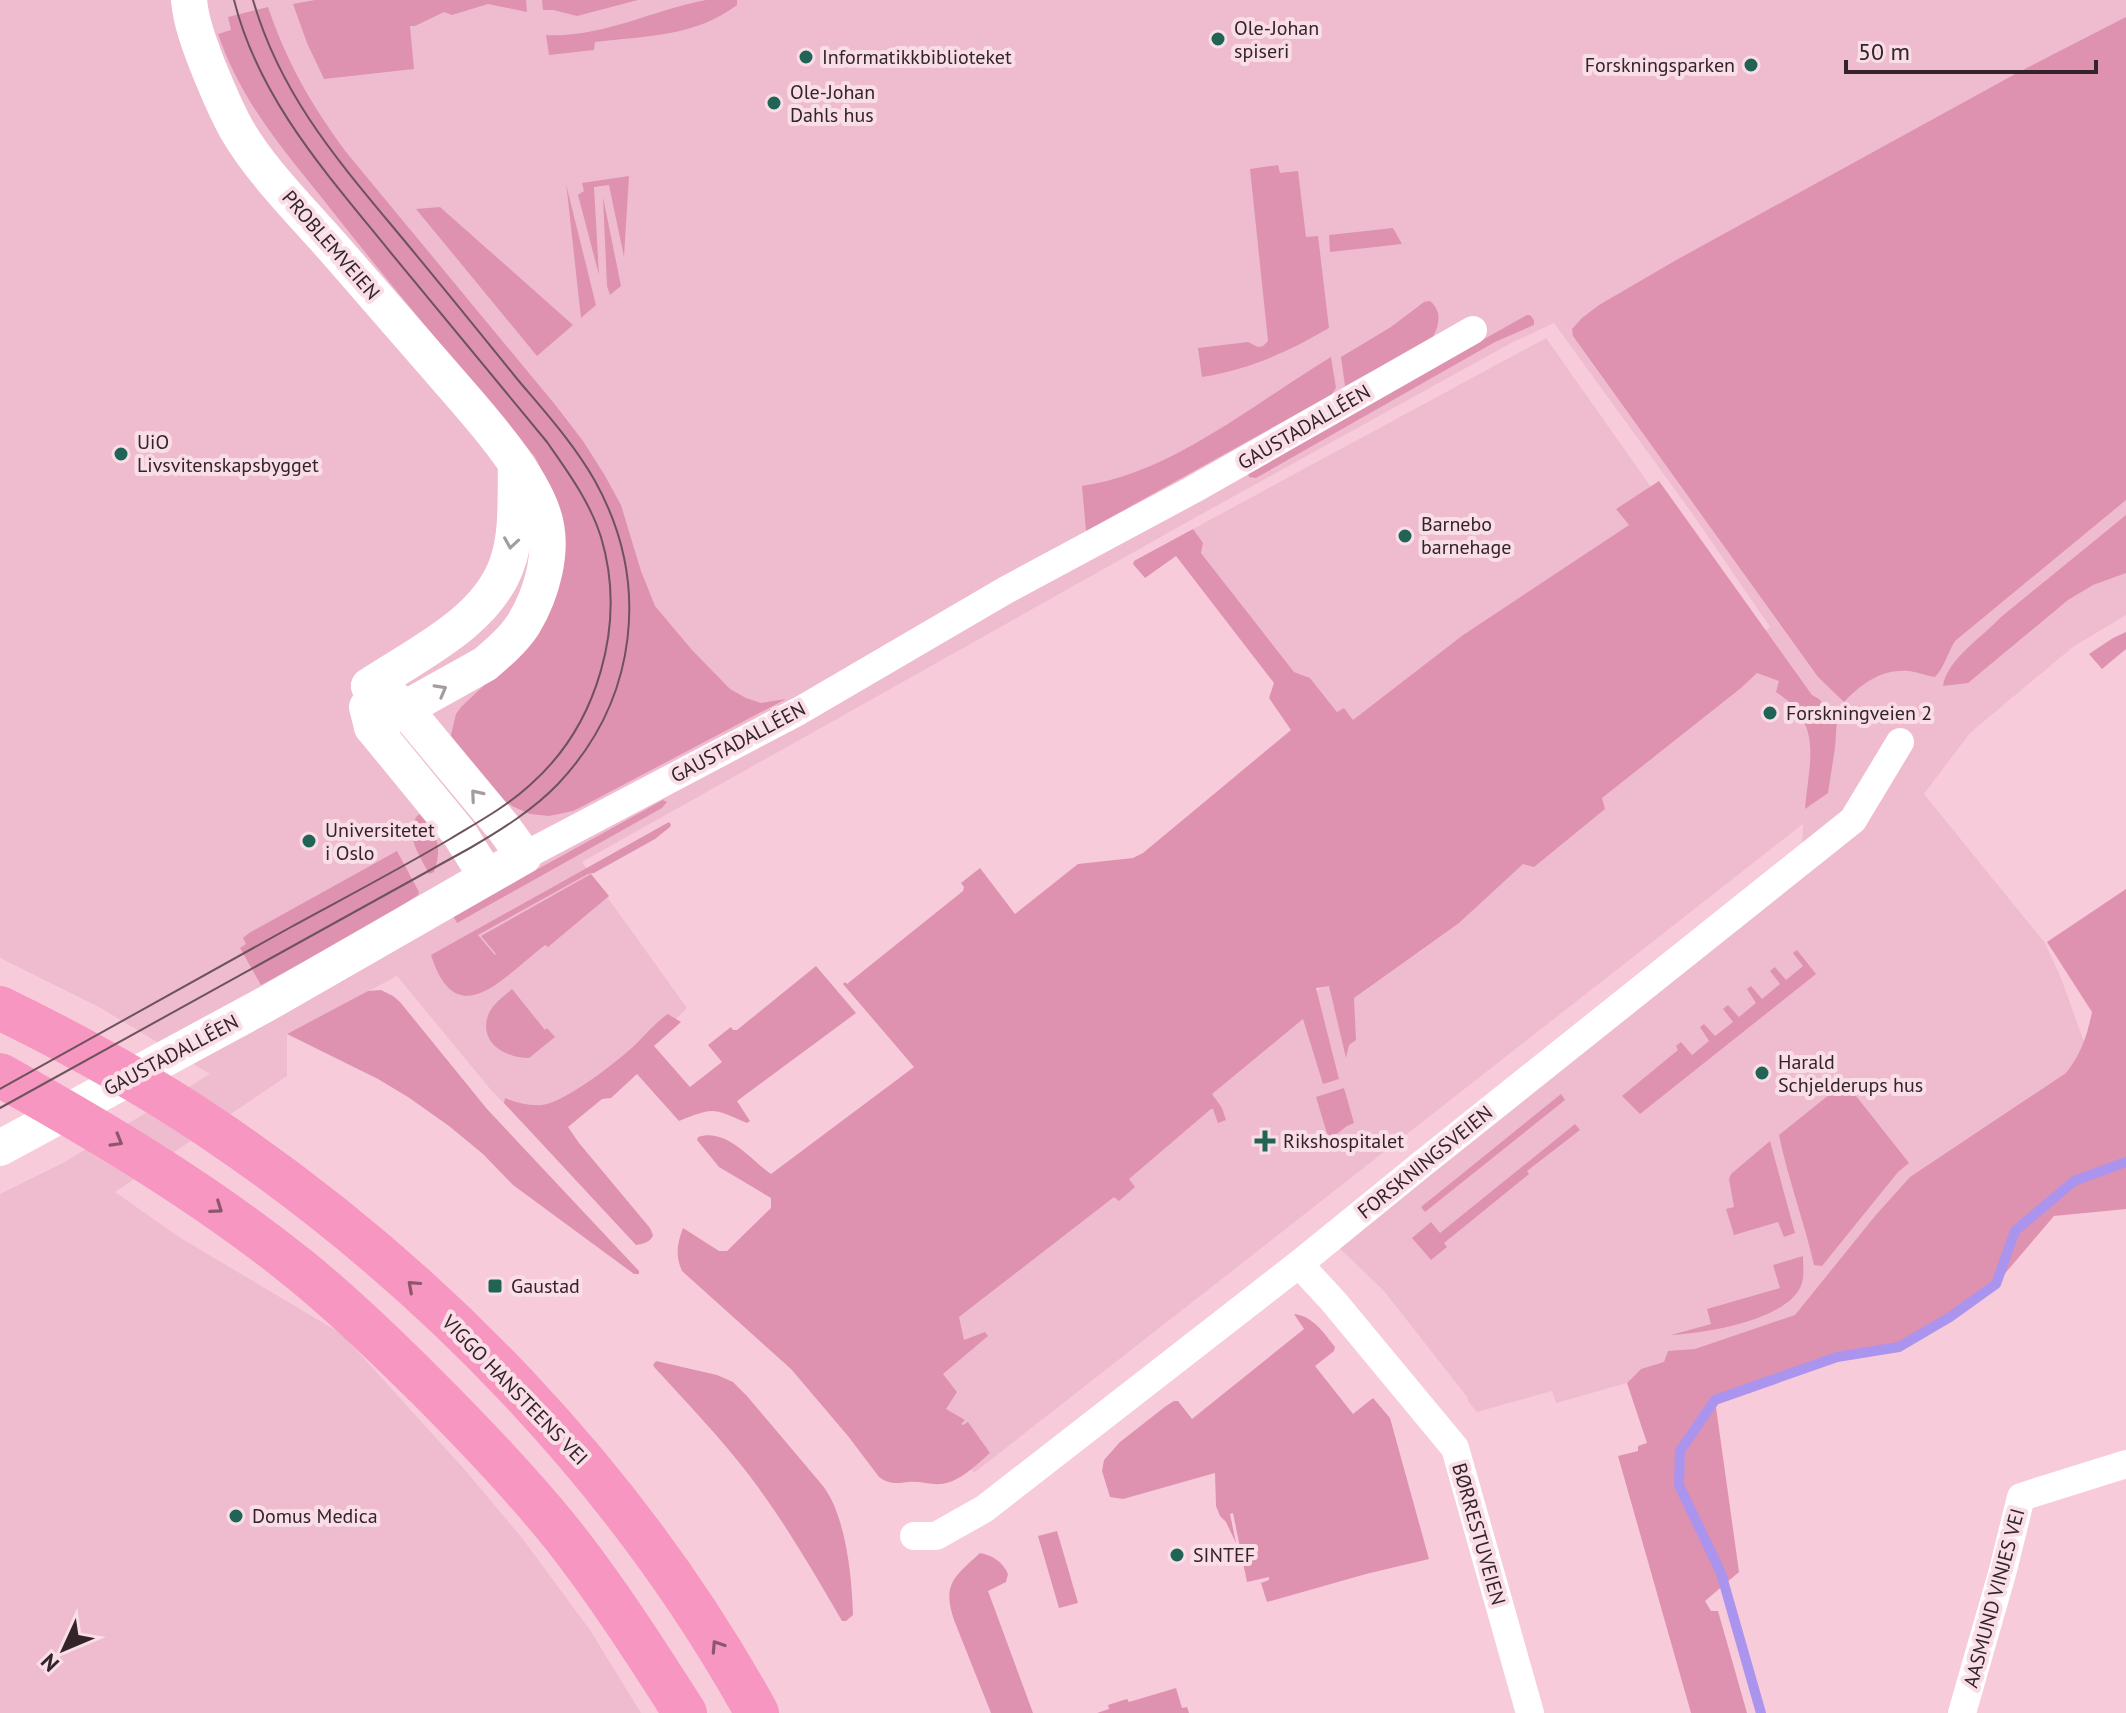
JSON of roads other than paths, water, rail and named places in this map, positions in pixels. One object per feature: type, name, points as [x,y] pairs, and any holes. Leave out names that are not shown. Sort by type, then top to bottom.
[{"type":"highway","name":"VIGGO HANSTEENS VEI","points":[[0,1008],[109,1064],[210,1127],[299,1191],[392,1267],[511,1380],[592,1471],[637,1528],[707,1630],[757,1713]]},
{"type":"highway","points":[[0,1075],[153,1164],[298,1268],[372,1332],[478,1437],[562,1534],[631,1629],[685,1713]]},
{"type":"highway","points":[[372,1332],[422,1408],[477,1468],[576,1595],[654,1713]]},
{"type":"street","name":"PROBLEMVEIEN","points":[[189,0],[190,15],[209,69],[224,106],[246,143],[474,409],[516,465],[543,514],[548,551],[534,604],[522,626],[498,653],[468,674],[372,727]]},
{"type":"street","name":"GAUSTADALLÉEN","points":[[0,1148],[266,1004],[524,856],[799,711],[1006,590],[1181,496],[1473,330]]},
{"type":"street","points":[[369,686],[461,625],[489,598],[507,563],[512,543],[516,465]]},
{"type":"street","points":[[369,686],[389,694],[405,709],[524,856]]},
{"type":"street","points":[[369,686],[367,705],[372,727],[459,833],[487,877]]},
{"type":"street","name":"FORSKNINGSVEIEN","points":[[914,1536],[936,1536],[984,1509],[1299,1264],[1853,820],[1900,742]]},
{"type":"street","name":"BØRRESTUVEIEN","points":[[1299,1264],[1455,1448],[1530,1713]]},
{"type":"street","name":"AASMUND VINJES VEI","points":[[1962,1713],[2021,1497],[2126,1464]]},
{"type":"waterway","points":[[1761,1713],[1721,1573],[1679,1485],[1680,1451],[1715,1400],[1837,1357],[1899,1347],[1950,1317],[1996,1284],[2015,1231],[2074,1181],[2126,1162]]},
{"type":"tram line","points":[[0,1089],[411,862],[502,807],[554,761],[589,703],[601,671],[608,638],[608,570],[601,537],[585,499],[547,442],[343,195],[298,135],[260,71],[234,0]]},
{"type":"tram line","points":[[0,1108],[470,848],[516,819],[558,784],[585,751],[605,715],[620,677],[628,638],[629,599],[624,559],[613,520],[595,481],[559,429],[335,156],[279,68],[253,0]]},
{"type":"place","name":"Ole-Johan spiseri","points":[[1218,39]]},
{"type":"place","name":"Informatikkbiblioteket","points":[[806,57]]},
{"type":"place","name":"Forskningsparken","points":[[1751,65]]},
{"type":"place","name":"Ole-Johan Dahls hus","points":[[774,103]]},
{"type":"place","name":"UiO Livsvitenskapsbygget","points":[[121,454]]},
{"type":"place","name":"Barnebo barnehage","points":[[1405,536]]},
{"type":"place","name":"Forskningveien 2","points":[[1770,713]]},
{"type":"place","name":"Universitetet i Oslo","points":[[309,841]]},
{"type":"place","name":"Harald Schjelderups hus","points":[[1762,1073]]},
{"type":"place","name":"Rikshospitalet","points":[[1265,1141]]},
{"type":"place","name":"Gaustad","points":[[495,1286]]},
{"type":"place","name":"Domus Medica","points":[[236,1516]]},
{"type":"place","name":"SINTEF","points":[[1177,1555]]}]
